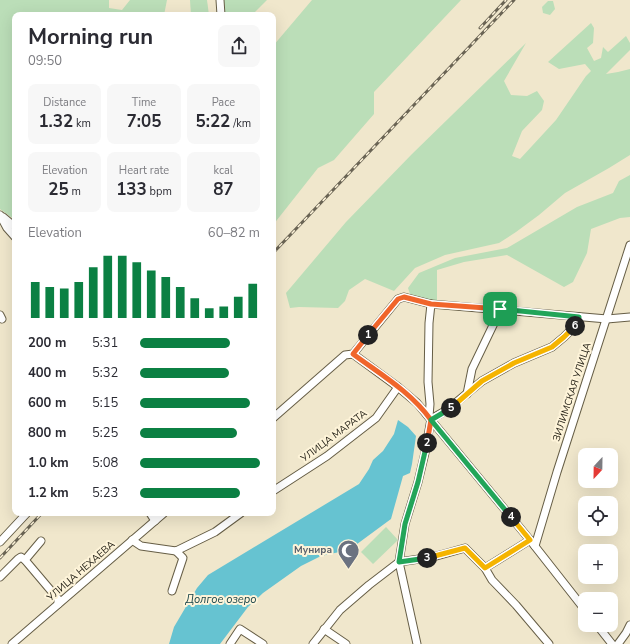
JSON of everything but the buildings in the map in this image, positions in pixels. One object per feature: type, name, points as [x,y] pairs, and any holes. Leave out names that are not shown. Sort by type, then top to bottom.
[{"type":"street","points":[[220,0],[221,12]]},
{"type":"street","points":[[0,215],[12,225]]},
{"type":"street","points":[[0,215],[12,234]]},
{"type":"street","name":"ЗИЛИМСКАЯ УЛИЦА","points":[[532,543],[557,472],[630,245]]},
{"type":"street","points":[[353,354],[398,299],[404,297],[431,304],[607,319],[630,317]]},
{"type":"street","points":[[417,644],[399,562],[405,524],[425,453],[430,418],[428,382],[429,323],[431,304]]},
{"type":"street","points":[[467,394],[472,369],[500,309]]},
{"type":"street","points":[[430,418],[447,410],[482,381],[514,363],[552,347],[578,323],[579,317]]},
{"type":"street","points":[[276,415],[344,355],[353,354],[417,403],[578,601]]},
{"type":"street","name":"УЛИЦА МАРАТА","points":[[276,489],[327,456],[376,418],[398,387]]},
{"type":"street","points":[[0,542],[24,516]]},
{"type":"street","points":[[152,516],[155,521]]},
{"type":"street","name":"УЛИЦА НЕХАЕВА","points":[[12,644],[161,516]]},
{"type":"street","points":[[132,540],[141,546],[176,551],[215,532],[237,516]]},
{"type":"street","points":[[26,560],[42,541]]},
{"type":"street","points":[[485,568],[532,543]]},
{"type":"street","points":[[313,644],[340,610],[399,562],[433,557],[465,548],[485,568],[492,580],[516,605],[549,644]]},
{"type":"street","points":[[172,591],[183,558],[176,551]]},
{"type":"street","points":[[0,577],[21,557],[26,560],[58,599],[58,604]]},
{"type":"street","points":[[618,644],[630,625]]},
{"type":"street","points":[[230,644],[240,629],[262,644]]},
{"type":"street","points":[[324,629],[346,644]]},
{"type":"street","points":[[603,632],[612,644]]},
{"type":"green space","points":[[0,0],[109,0],[109,8],[122,10],[130,0],[167,0],[165,12],[12,12],[12,218],[0,209]]},
{"type":"green space","points":[[190,0],[207,0],[209,12],[191,12]]},
{"type":"green space","points":[[224,0],[267,0],[255,12],[225,12]]},
{"type":"green space","points":[[312,0],[461,0],[374,92],[374,114],[334,160],[318,168],[276,221],[276,42]]},
{"type":"green space","points":[[548,1],[553,1],[555,9],[550,15],[543,13],[542,7]]},
{"type":"green space","points":[[591,23],[594,28],[593,43],[587,48],[594,61],[601,58],[603,47],[608,52],[626,36],[630,43],[630,50],[606,74],[630,69],[630,155],[565,193],[539,215],[499,243],[445,255],[415,268],[394,291],[365,279],[349,290],[345,301],[338,308],[290,308],[286,293],[346,222],[412,154],[526,43],[504,81],[511,95],[527,96],[537,91],[544,101],[542,110],[522,131],[512,156],[520,159],[556,120],[591,71],[585,64],[559,69],[548,62]]},
{"type":"green space","points":[[630,175],[630,217],[620,218],[591,229],[587,253],[573,282],[564,287],[507,255],[464,262],[437,270],[437,302],[410,294],[408,288],[419,273],[455,258],[507,248],[577,207],[613,193],[619,181]]},
{"type":"green space","points":[[386,527],[398,540],[373,564],[361,552]]},
{"type":"water","name":"Долгое озеро","points":[[398,420],[408,427],[416,436],[410,473],[403,476],[391,519],[353,547],[344,551],[321,556],[301,566],[263,593],[248,607],[220,644],[169,644],[174,627],[197,588],[208,575],[359,484],[373,460],[383,451],[394,434]]},
{"type":"railway","points":[[480,28],[506,0]]},
{"type":"railway","points":[[276,250],[514,0]]},
{"type":"railway","points":[[0,558],[39,516]]},
{"type":"place","name":"Мунира","points":[[348,570]]},
{"type":"route","points":[[500,309],[431,304],[404,297],[398,299],[353,354],[417,403],[431,420],[418,482],[405,524],[399,562],[433,557],[465,548],[485,568],[530,540],[431,420],[447,410],[482,381],[514,363],[552,347],[578,323],[579,317],[500,309]]}]
